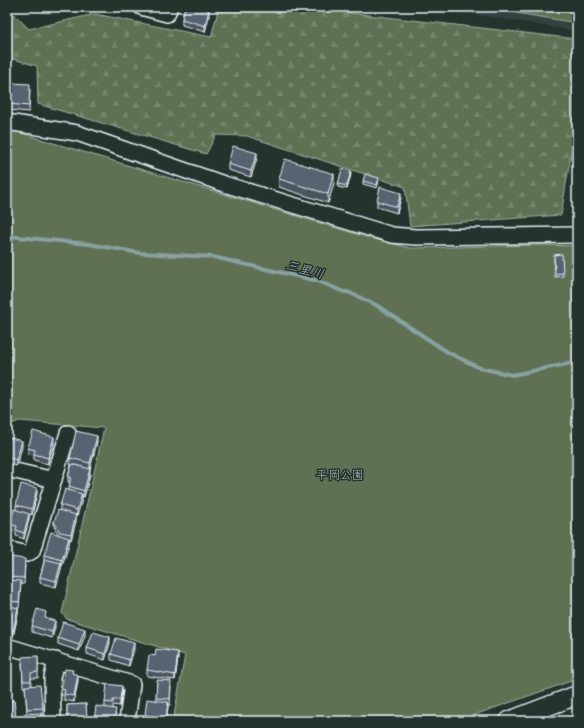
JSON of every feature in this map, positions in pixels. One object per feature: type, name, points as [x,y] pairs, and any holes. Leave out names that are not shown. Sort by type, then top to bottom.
[{"type":"street","points":[[141,7],[167,14],[170,7]]},
{"type":"street","points":[[7,122],[77,134],[224,184],[392,235],[415,238],[577,236]]},
{"type":"street","points":[[7,549],[27,554],[32,551],[68,432]]},
{"type":"street","points":[[7,469],[54,480]]},
{"type":"street","points":[[7,646],[132,684],[127,721]]},
{"type":"street","points":[[53,721],[52,678],[56,660]]},
{"type":"street","points":[[509,721],[577,695]]},
{"type":"shaded area","points":[[428,7],[577,7],[577,31]]},
{"type":"green space","points":[[7,7],[29,29],[95,14],[211,37],[219,7],[299,7],[577,39],[577,117],[561,215],[410,226],[405,187],[247,136],[216,135],[206,154],[38,104],[37,66],[7,57]]},
{"type":"green space","points":[[480,7],[577,7],[577,23]]},
{"type":"green space","name":"平岡公園","points":[[7,129],[363,236],[410,248],[539,245],[577,246],[577,679],[457,721],[173,721],[185,655],[67,619],[62,613],[104,428],[20,421],[7,425]]},
{"type":"building","points":[[185,7],[200,7],[209,10],[205,26],[182,19]]},
{"type":"building","points":[[11,83],[30,84],[29,106],[9,104]]},
{"type":"building","points":[[233,146],[257,153],[251,171],[228,164]]},
{"type":"building","points":[[285,159],[334,174],[328,194],[279,179]]},
{"type":"building","points":[[342,169],[351,171],[347,186],[338,184]]},
{"type":"building","points":[[365,174],[379,178],[377,185],[363,181]]},
{"type":"building","points":[[380,187],[401,193],[397,207],[377,201]]},
{"type":"building","points":[[562,254],[563,273],[555,274],[554,255]]},
{"type":"building","points":[[33,431],[54,437],[48,458],[34,454],[35,450],[28,448]]},
{"type":"building","points":[[76,431],[97,436],[90,463],[70,458]]},
{"type":"building","points":[[7,437],[22,441],[16,460],[7,457]]},
{"type":"building","points":[[72,464],[90,469],[84,491],[69,486],[71,477],[68,477]]},
{"type":"building","points":[[21,484],[37,488],[32,509],[16,505]]},
{"type":"building","points":[[65,489],[82,494],[77,510],[60,505]]},
{"type":"building","points":[[14,509],[29,514],[24,533],[16,530],[17,526],[10,524]]},
{"type":"building","points":[[58,510],[76,515],[71,534],[60,532],[54,522]]},
{"type":"building","points":[[51,532],[69,538],[62,560],[44,555]]},
{"type":"building","points":[[10,557],[25,559],[24,578],[8,577]]},
{"type":"building","points":[[45,559],[61,563],[56,581],[40,577]]},
{"type":"building","points":[[7,580],[21,581],[19,602],[7,601]]},
{"type":"building","points":[[7,605],[18,608],[13,631],[7,630]]},
{"type":"building","points":[[37,609],[46,612],[45,618],[55,621],[52,632],[32,626]]},
{"type":"building","points":[[63,622],[85,629],[79,645],[58,638]]},
{"type":"building","points":[[93,632],[110,637],[105,654],[87,648]]},
{"type":"building","points":[[116,638],[134,643],[129,660],[111,654]]},
{"type":"building","points":[[156,649],[178,652],[175,675],[147,670],[149,655],[155,656]]},
{"type":"building","points":[[7,652],[12,652],[10,677],[7,677]]},
{"type":"building","points":[[38,656],[38,672],[31,673],[31,681],[23,681],[22,657]]},
{"type":"building","points":[[65,669],[73,670],[72,673],[78,675],[74,696],[64,694],[65,690],[61,689]]},
{"type":"building","points":[[7,678],[10,678],[10,698],[7,698]]},
{"type":"building","points":[[157,680],[171,681],[170,699],[156,698]]},
{"type":"building","points":[[107,684],[122,686],[120,700],[113,700],[113,703],[105,702]]},
{"type":"building","points":[[40,685],[43,708],[27,709],[25,686]]},
{"type":"building","points":[[147,699],[168,702],[166,718],[145,715]]},
{"type":"building","points":[[14,700],[16,720],[7,721],[7,701]]},
{"type":"building","points":[[86,704],[87,718],[67,719],[67,705]]},
{"type":"building","points":[[96,706],[116,709],[114,721],[94,721]]},
{"type":"building","points":[[41,713],[41,721],[25,721],[24,714]]},
{"type":"waterway","name":"三里川","points":[[7,236],[89,244],[140,253],[213,257],[318,281],[344,292],[348,292],[376,305],[449,353],[480,368],[512,375],[577,362]]}]
